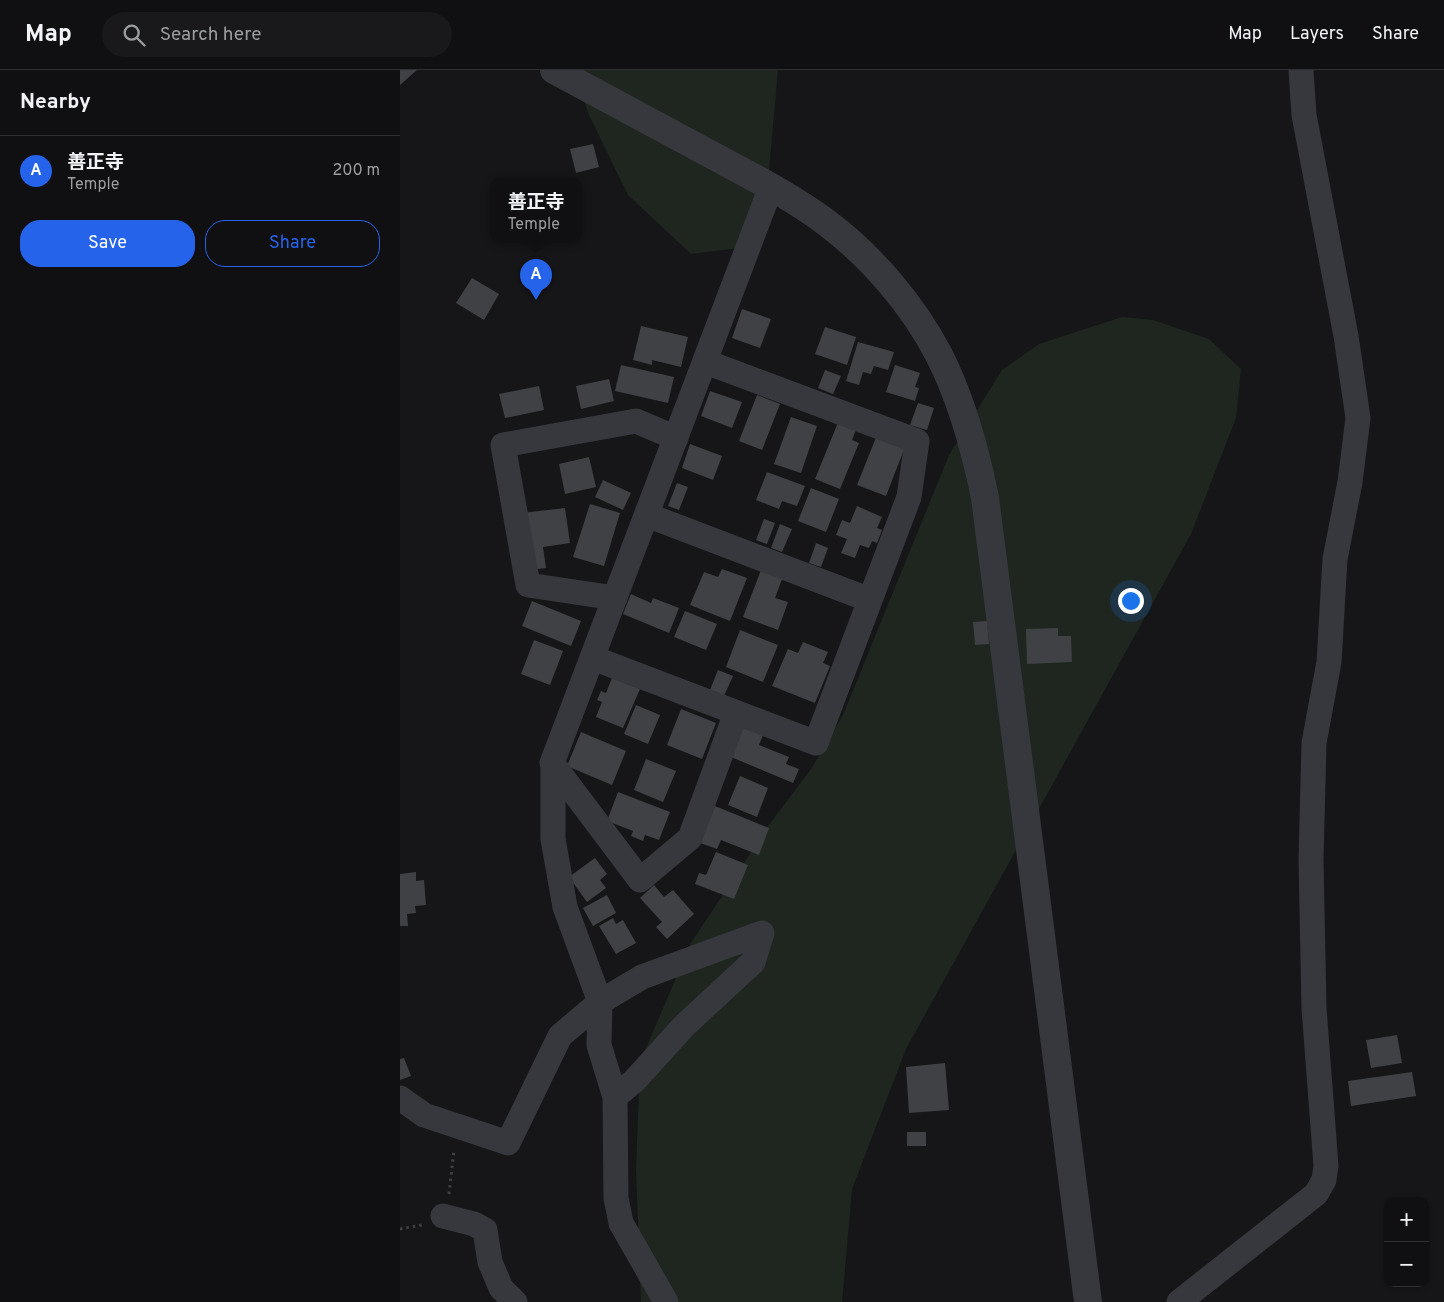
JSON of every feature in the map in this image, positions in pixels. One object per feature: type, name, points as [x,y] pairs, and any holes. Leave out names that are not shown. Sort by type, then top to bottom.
[{"type":"street","points":[[554,70],[771,187],[828,224],[875,267],[910,308],[938,353],[957,394],[975,447],[985,498],[1088,1302]]},
{"type":"street","points":[[1179,1302],[1316,1194],[1324,1180],[1326,1166],[1314,1008],[1311,860],[1314,744],[1328,662],[1335,559],[1350,482],[1358,418],[1346,336],[1304,116],[1301,70]]},
{"type":"street","points":[[666,1302],[621,1223],[616,1198],[615,1097],[599,1045],[600,1002],[565,907],[552,839],[552,763],[771,187]]},
{"type":"street","points":[[593,658],[816,744],[909,497],[917,441],[706,362]]},
{"type":"street","points":[[615,598],[528,585],[503,445],[636,421],[676,438]]},
{"type":"street","points":[[647,515],[870,600]]},
{"type":"street","points":[[553,766],[640,880],[690,838],[736,713]]},
{"type":"street","points":[[400,1098],[424,1115],[508,1143],[560,1036],[600,1002],[642,977],[762,933],[753,962],[684,1026],[635,1080],[615,1097]]},
{"type":"street","points":[[442,1216],[474,1224],[485,1230],[490,1262],[502,1288],[515,1302]]},
{"type":"path","points":[[400,1229],[425,1225],[442,1216],[448,1196],[456,1126]]},
{"type":"shaded area","points":[[573,70],[778,70],[769,170],[755,223],[739,248],[691,254],[628,195],[589,115]]},
{"type":"shaded area","points":[[1122,317],[1153,320],[1209,339],[1241,369],[1236,418],[1191,534],[906,1049],[852,1189],[842,1302],[641,1302],[636,1170],[640,1062],[691,943],[771,822],[811,769],[843,715],[949,455],[1002,370],[1039,344]]},
{"type":"building","points":[[400,70],[417,70],[400,85]]},
{"type":"building","points":[[593,144],[599,167],[576,173],[570,149]]},
{"type":"building","points":[[472,278],[499,294],[484,320],[456,303]]},
{"type":"building","points":[[742,309],[771,319],[760,348],[732,338]]},
{"type":"building","points":[[641,326],[688,337],[681,367],[652,360],[652,365],[633,360]]},
{"type":"building","points":[[825,327],[856,337],[847,365],[815,354]]},
{"type":"building","points":[[858,342],[894,352],[888,370],[874,366],[871,374],[863,372],[859,385],[846,381]]},
{"type":"building","points":[[621,365],[674,377],[668,403],[615,391]]},
{"type":"building","points":[[895,365],[920,373],[915,387],[919,388],[915,401],[886,392]]},
{"type":"building","points":[[825,370],[841,376],[833,394],[818,388]]},
{"type":"building","points":[[609,379],[614,401],[581,409],[576,386]]},
{"type":"building","points":[[539,386],[544,410],[505,418],[499,394]]},
{"type":"building","points":[[710,391],[742,402],[732,428],[701,416]]},
{"type":"building","points":[[757,395],[780,404],[762,450],[739,441]]},
{"type":"building","points":[[918,403],[934,408],[927,430],[910,425]]},
{"type":"building","points":[[791,417],[817,426],[801,473],[774,464]]},
{"type":"building","points":[[839,420],[857,427],[852,440],[859,443],[840,489],[815,479]]},
{"type":"building","points":[[877,435],[905,447],[886,496],[857,485]]},
{"type":"building","points":[[690,444],[722,456],[713,480],[682,468]]},
{"type":"building","points":[[589,457],[596,487],[565,494],[559,464]]},
{"type":"building","points":[[767,472],[805,486],[797,506],[782,501],[779,509],[756,500]]},
{"type":"building","points":[[603,480],[631,493],[623,510],[595,497]]},
{"type":"building","points":[[677,483],[688,487],[679,510],[668,506]]},
{"type":"building","points":[[811,488],[839,499],[826,532],[798,521]]},
{"type":"building","points":[[590,504],[620,513],[604,566],[573,557]]},
{"type":"building","points":[[857,506],[882,517],[877,528],[882,530],[877,543],[872,541],[869,548],[860,545],[855,558],[841,553],[847,539],[836,535],[842,520],[850,523]]},
{"type":"building","points":[[565,508],[570,543],[543,547],[546,568],[530,570],[522,513]]},
{"type":"building","points":[[764,519],[775,523],[767,544],[756,540]]},
{"type":"building","points":[[780,524],[792,529],[782,552],[771,548]]},
{"type":"building","points":[[816,543],[828,548],[821,567],[809,563]]},
{"type":"building","points":[[722,569],[747,578],[730,621],[690,605],[704,572],[718,577]]},
{"type":"building","points":[[761,570],[782,579],[775,598],[788,602],[778,630],[743,617]]},
{"type":"building","points":[[631,594],[651,603],[653,598],[679,608],[669,633],[623,614]]},
{"type":"building","points":[[532,601],[581,621],[571,646],[522,626]]},
{"type":"building","points":[[685,611],[717,624],[706,650],[674,637]]},
{"type":"building","points":[[987,621],[989,644],[975,645],[973,622]]},
{"type":"building","points":[[1058,628],[1058,636],[1071,636],[1072,662],[1027,664],[1026,629]]},
{"type":"building","points":[[740,630],[778,645],[763,682],[726,667]]},
{"type":"building","points":[[534,640],[563,651],[550,685],[521,674]]},
{"type":"building","points":[[803,642],[828,652],[823,663],[830,666],[815,703],[772,686],[788,649],[798,653]]},
{"type":"building","points":[[718,670],[733,676],[724,696],[710,690]]},
{"type":"building","points":[[612,678],[640,689],[623,728],[596,717],[602,702],[597,700],[601,691],[606,693]]},
{"type":"building","points":[[636,705],[660,715],[648,744],[624,734]]},
{"type":"building","points":[[681,709],[716,723],[702,759],[667,745]]},
{"type":"building","points":[[743,727],[763,735],[759,745],[789,757],[786,764],[799,769],[793,783],[731,757]]},
{"type":"building","points":[[581,732],[626,751],[612,785],[567,766]]},
{"type":"building","points":[[646,759],[676,771],[663,802],[634,790]]},
{"type":"building","points":[[740,776],[768,788],[757,817],[728,805]]},
{"type":"building","points":[[618,792],[670,812],[659,840],[645,835],[643,841],[631,836],[633,831],[607,821]]},
{"type":"building","points":[[715,806],[769,828],[759,855],[721,840],[717,849],[700,843]]},
{"type":"building","points":[[716,852],[748,865],[734,899],[695,884],[699,873],[706,875]]},
{"type":"building","points":[[595,858],[607,874],[600,880],[606,888],[587,902],[569,877]]},
{"type":"building","points":[[416,872],[416,881],[424,880],[426,905],[415,906],[416,913],[407,914],[408,926],[400,926],[400,874]]},
{"type":"building","points":[[654,885],[664,897],[673,890],[694,914],[667,939],[656,927],[662,922],[640,898]]},
{"type":"building","points":[[607,895],[616,913],[593,926],[583,908]]},
{"type":"building","points":[[613,918],[616,924],[623,920],[636,943],[616,954],[599,926]]},
{"type":"building","points":[[1397,1035],[1402,1063],[1371,1068],[1366,1040]]},
{"type":"building","points":[[404,1058],[411,1076],[400,1080],[400,1059]]},
{"type":"building","points":[[945,1063],[949,1110],[909,1113],[906,1067]]},
{"type":"building","points":[[1412,1072],[1416,1096],[1351,1106],[1348,1081]]},
{"type":"building","points":[[907,1132],[926,1132],[926,1146],[907,1146]]},
{"type":"place","name":"善正寺","points":[[536,300]]}]
